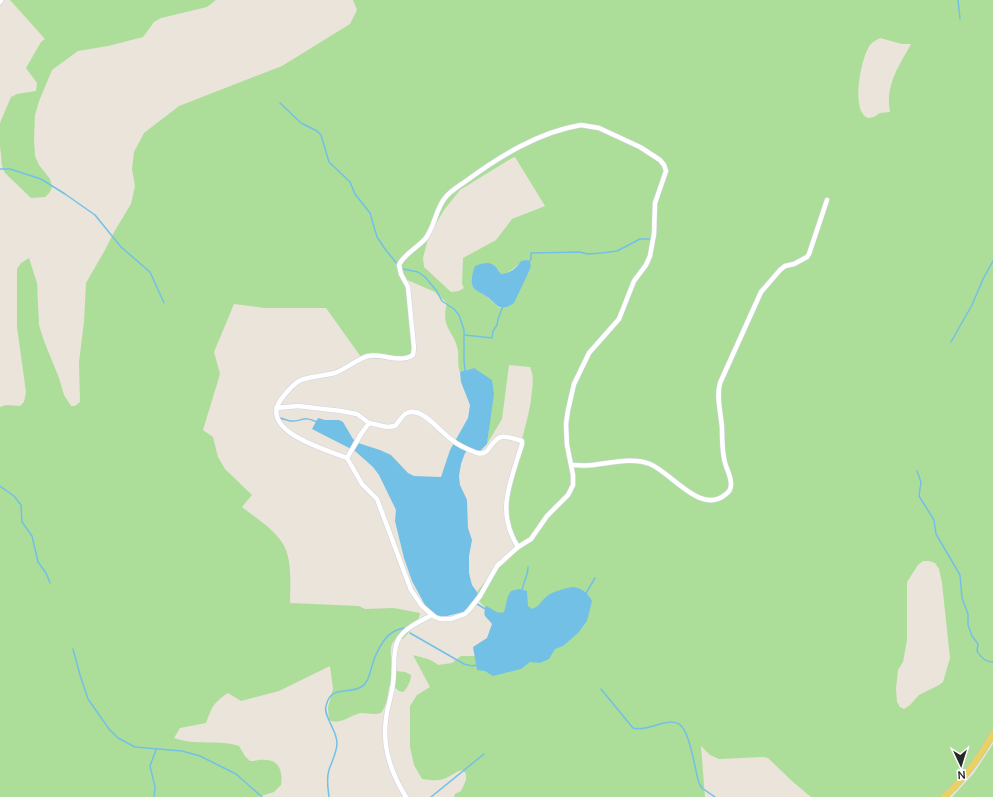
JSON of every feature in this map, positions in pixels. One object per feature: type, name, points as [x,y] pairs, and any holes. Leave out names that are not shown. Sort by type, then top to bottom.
[{"type":"main road","points":[[944,797],[963,778],[976,762],[993,734]]},
{"type":"street","points":[[581,125],[599,128],[640,147],[660,160],[666,171],[655,203],[654,234],[650,256],[646,265],[634,281],[619,319],[589,353],[574,384],[566,424],[572,465],[573,475],[571,490],[547,516],[531,539],[518,547],[497,566],[480,596],[465,614],[451,619],[440,619],[432,615],[422,606],[411,590],[377,499],[362,484],[352,464],[347,458],[294,436],[281,425],[276,408],[292,386],[303,380],[335,373],[366,357],[373,356],[390,358],[407,357],[413,355],[414,348],[408,287],[401,274],[399,265],[407,255],[425,239],[445,198],[472,177],[524,144],[559,130],[581,125]]},
{"type":"street","points":[[572,465],[592,465],[624,461],[643,462],[656,467],[690,494],[700,498],[717,500],[722,498],[729,491],[731,482],[723,452],[719,399],[720,383],[760,292],[785,266],[794,264],[807,257],[828,200]]},
{"type":"street","points":[[276,408],[298,406],[341,411],[357,414],[369,423],[387,427],[395,426],[407,413],[415,411],[428,418],[454,442],[479,453],[485,453],[494,442],[501,437],[522,441],[508,491],[506,510],[511,535],[518,547]]},
{"type":"street","points":[[347,458],[369,423]]},
{"type":"street","points":[[406,797],[397,782],[388,759],[385,738],[386,719],[393,683],[398,639],[409,628],[432,615]]},
{"type":"green space","points":[[10,0],[216,0],[207,7],[161,18],[154,22],[143,37],[108,46],[78,51],[52,70],[39,101],[35,115],[34,138],[35,156],[39,165],[50,179],[52,187],[50,192],[45,197],[31,198],[5,173],[2,166],[0,123],[11,97],[17,94],[36,91],[37,83],[26,68],[41,42],[45,39]]},
{"type":"green space","points":[[353,0],[993,0],[993,730],[975,761],[942,797],[811,797],[768,758],[719,759],[710,755],[701,746],[705,797],[454,797],[455,794],[461,791],[466,780],[466,774],[463,770],[442,780],[422,779],[414,765],[410,747],[410,706],[417,695],[430,687],[413,655],[429,660],[438,665],[452,663],[461,656],[480,656],[500,623],[477,599],[477,592],[493,571],[515,548],[508,532],[506,516],[507,499],[514,466],[528,416],[533,379],[530,367],[509,365],[502,419],[487,444],[489,430],[474,368],[460,372],[458,351],[445,319],[447,303],[435,292],[405,279],[409,297],[412,330],[412,351],[410,359],[392,360],[361,357],[326,308],[265,308],[234,304],[214,352],[220,374],[203,430],[213,437],[218,457],[225,469],[252,495],[242,507],[261,521],[283,543],[288,556],[290,569],[290,603],[359,606],[365,609],[394,608],[420,613],[417,626],[415,625],[403,639],[399,637],[395,640],[391,647],[393,668],[396,671],[405,672],[411,675],[410,682],[406,689],[403,692],[399,691],[392,685],[389,687],[386,704],[381,713],[362,713],[337,722],[329,720],[328,707],[333,689],[330,666],[279,691],[241,701],[228,693],[214,706],[206,723],[180,728],[174,738],[190,742],[231,744],[239,746],[250,761],[264,760],[275,762],[280,768],[281,785],[274,792],[258,797],[0,797],[0,407],[6,405],[20,406],[24,402],[26,392],[17,327],[17,269],[21,263],[29,258],[37,283],[39,325],[64,395],[71,406],[75,406],[80,402],[79,362],[84,322],[86,283],[131,204],[135,186],[132,169],[134,152],[144,133],[179,106],[282,66],[350,24],[357,10]],"holes":[[[880,38],[902,44],[911,44],[891,84],[889,93],[890,112],[880,113],[874,117],[868,118],[864,115],[860,108],[858,90],[861,69],[867,51],[873,42]],[[515,157],[545,206],[512,219],[496,240],[463,258],[462,284],[464,288],[459,291],[451,292],[424,267],[423,258],[429,235],[444,210],[460,190]],[[529,262],[531,267],[505,308],[499,308],[486,296],[474,288],[472,283],[498,269],[501,274],[505,274],[519,264]],[[923,561],[929,561],[935,563],[939,569],[942,583],[950,658],[943,682],[919,695],[904,709],[900,707],[897,702],[896,689],[898,670],[903,662],[907,640],[907,582],[918,565]]]},
{"type":"green space","points":[[993,744],[993,797],[952,797],[974,773]]},
{"type":"water","points":[[527,260],[530,262],[531,267],[514,303],[505,308],[498,307],[490,299],[476,290],[472,285],[475,266],[483,263],[490,263],[493,264],[501,274],[504,274],[512,270],[521,261]]},
{"type":"water","points":[[474,368],[492,380],[494,394],[487,444],[480,451],[469,449],[465,453],[459,476],[460,485],[467,500],[468,528],[472,540],[469,556],[469,573],[472,585],[477,592],[477,597],[467,611],[443,617],[435,615],[425,605],[412,581],[404,558],[395,521],[396,510],[379,475],[373,467],[355,451],[312,429],[318,418],[325,420],[339,420],[343,422],[353,439],[358,443],[391,455],[408,473],[414,476],[441,477],[450,450],[468,418],[470,405],[461,382],[460,372]]},
{"type":"water","points":[[572,587],[579,588],[584,591],[592,601],[587,621],[578,633],[563,646],[555,649],[549,659],[540,663],[530,662],[521,669],[493,676],[485,671],[477,670],[473,647],[487,638],[492,624],[485,616],[486,606],[497,612],[504,612],[508,596],[511,591],[519,589],[527,591],[528,606],[532,609],[550,594]]},
{"type":"waterway","points":[[958,0],[960,19]]},
{"type":"waterway","points":[[280,103],[301,123],[317,131],[321,135],[329,162],[350,182],[355,194],[370,213],[377,237],[398,265]]},
{"type":"waterway","points":[[0,169],[10,169],[41,179],[95,215],[121,247],[150,272],[164,303]]},
{"type":"waterway","points":[[528,263],[531,259],[531,253],[601,253],[617,251],[640,239],[650,239]]},
{"type":"waterway","points":[[951,342],[972,305],[983,279],[993,261]]},
{"type":"waterway","points":[[403,269],[418,272],[425,277],[436,290],[442,301],[454,309],[459,315],[464,330],[465,371]]},
{"type":"waterway","points":[[465,335],[492,338],[493,331],[497,325],[503,306]]},
{"type":"waterway","points":[[280,418],[290,421],[309,419],[317,422]]},
{"type":"waterway","points":[[917,471],[921,482],[919,496],[934,520],[936,534],[960,575],[962,598],[968,614],[968,625],[972,636],[978,644],[977,651],[984,659],[993,662]]},
{"type":"waterway","points":[[0,486],[14,496],[21,505],[22,522],[32,536],[38,562],[46,573],[50,583]]},
{"type":"waterway","points":[[522,591],[528,567]]},
{"type":"waterway","points":[[585,595],[595,578]]},
{"type":"waterway","points":[[477,604],[487,610]]},
{"type":"waterway","points":[[329,797],[329,770],[337,743],[335,733],[326,714],[328,699],[336,692],[361,687],[368,678],[375,656],[383,642],[393,632],[404,628]]},
{"type":"waterway","points":[[410,633],[464,664],[472,666],[477,665]]},
{"type":"waterway","points":[[73,649],[88,699],[109,729],[118,738],[135,747],[182,751],[200,756],[236,774],[262,797]]},
{"type":"waterway","points":[[601,689],[633,728],[644,728],[670,722],[676,722],[679,724],[683,728],[689,742],[699,783],[702,788],[715,797]]},
{"type":"waterway","points":[[154,797],[155,787],[150,766],[156,750]]},
{"type":"waterway","points":[[431,797],[484,754]]}]
